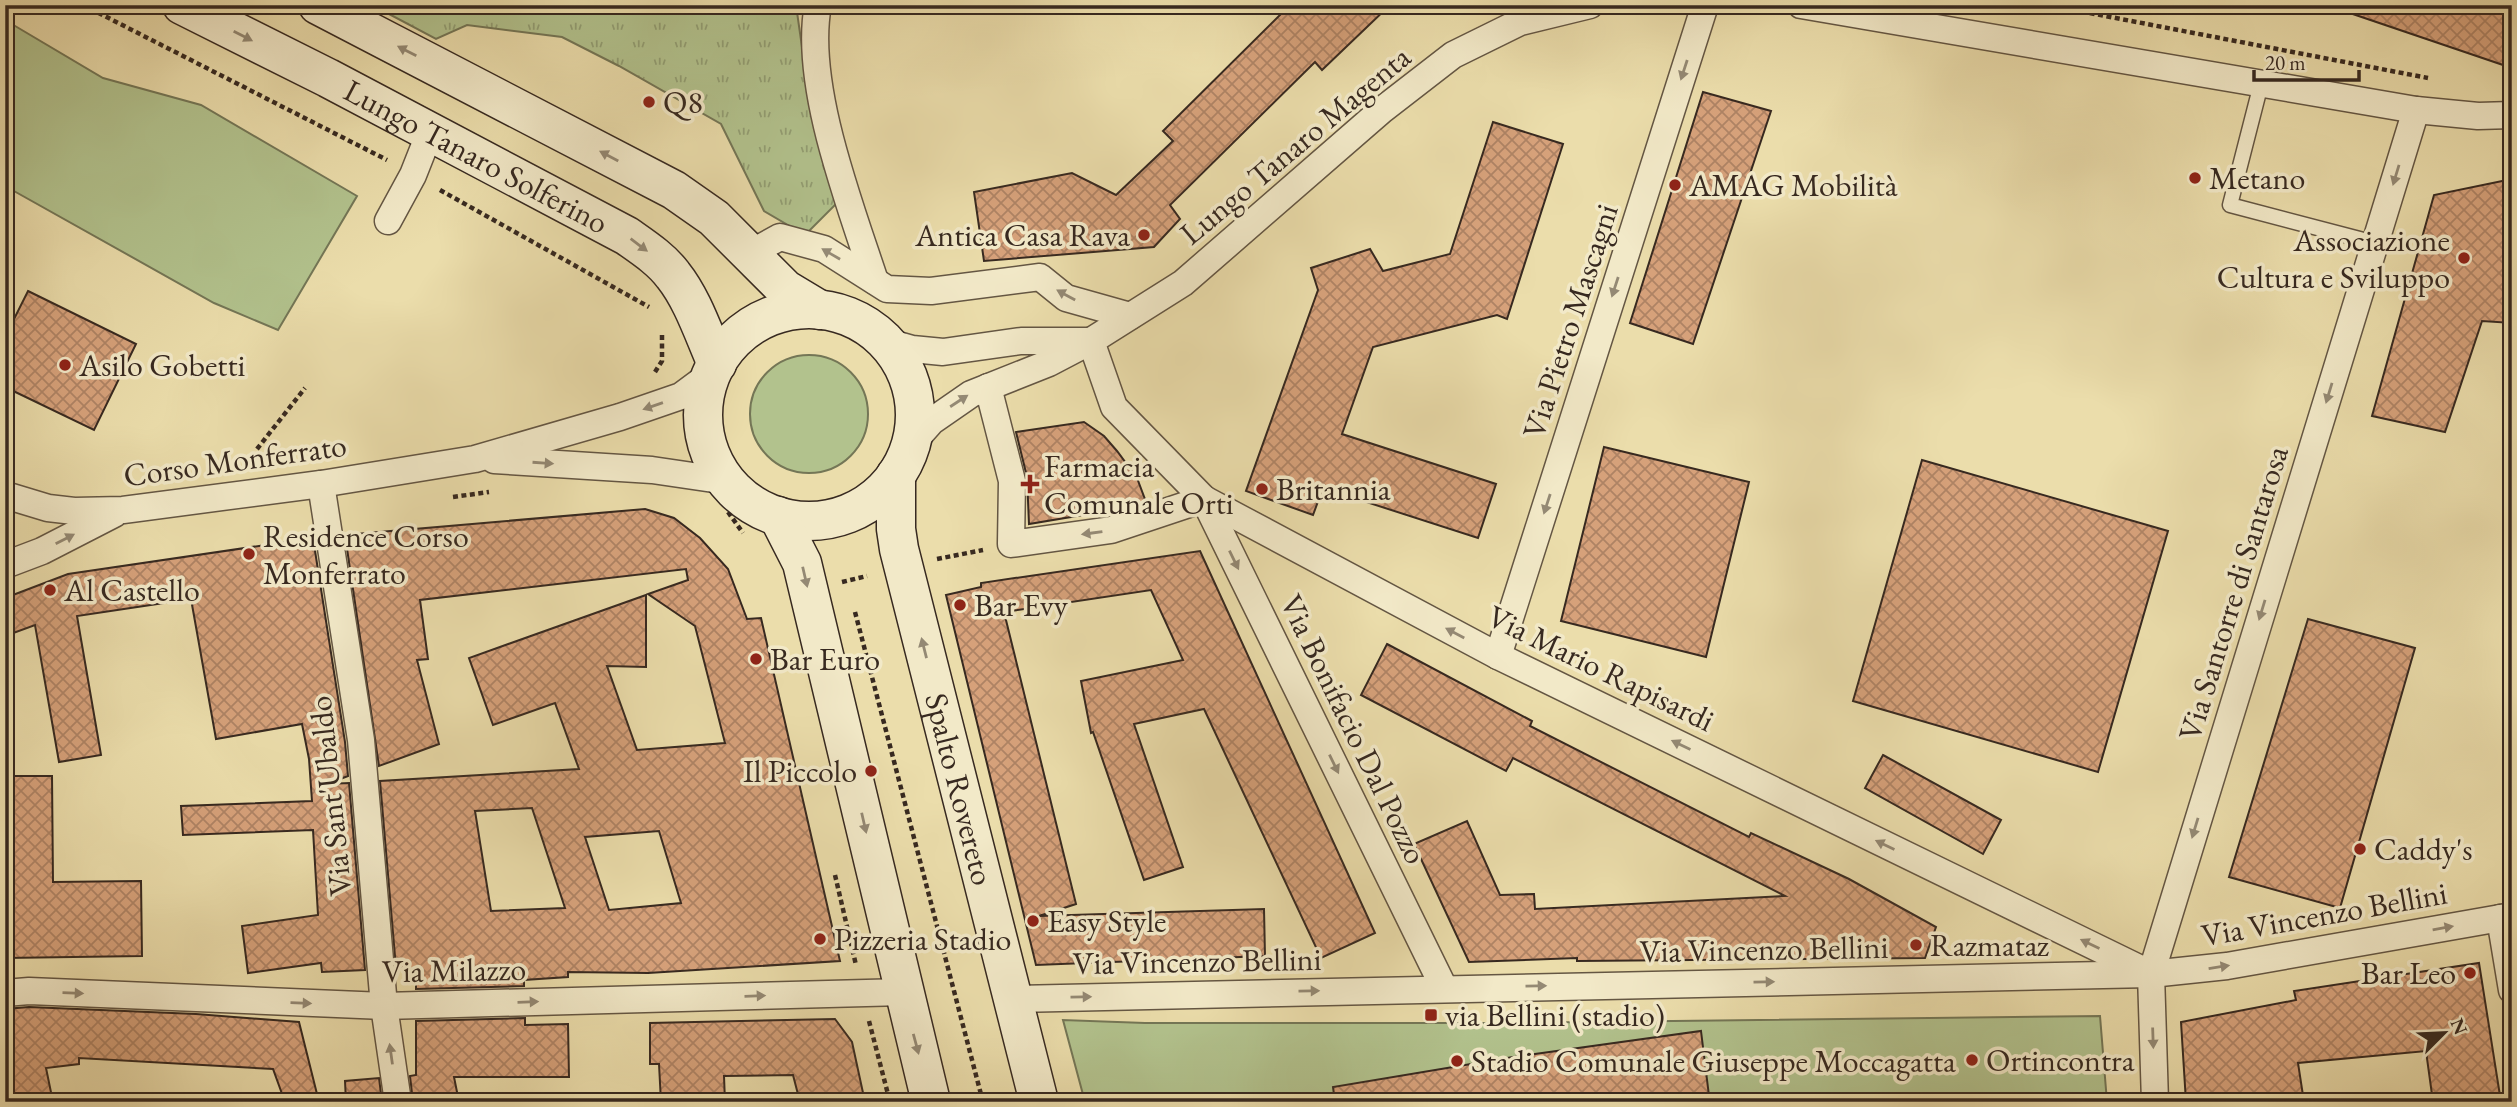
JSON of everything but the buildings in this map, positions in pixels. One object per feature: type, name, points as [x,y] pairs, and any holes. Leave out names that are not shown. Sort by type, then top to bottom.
[{"type":"main road","name":"Lungo Tanaro Solferino","points":[[181,5],[609,225],[661,261],[685,293],[714,369]]},
{"type":"main road","name":"Lungo Tanaro Solferino","points":[[318,5],[674,190],[714,218],[785,289],[820,310]]},
{"type":"main road","points":[[820,310],[850,318],[869,328],[884,341],[902,366],[911,386],[915,416],[903,461],[875,498],[848,513],[818,520],[797,520],[778,516],[750,502],[725,494],[711,455],[704,424],[705,393],[714,369],[735,339],[760,321],[789,311],[820,310]]},
{"type":"main road","name":"Spalto Rovereto","points":[[903,461],[896,529],[916,564],[1013,999],[1039,1102]]},
{"type":"main road","points":[[778,516],[802,563],[931,1102]]},
{"type":"street","points":[[818,5],[814,26],[821,97],[840,173],[875,281]]},
{"type":"street","name":"Lungo Tanaro Magenta","points":[[903,461],[944,411],[971,394],[1049,363],[1091,341],[1183,283],[1382,110],[1453,55],[1520,22],[1590,5]]},
{"type":"street","name":"Via Pietro Mascagni","points":[[1498,656],[1705,5]]},
{"type":"street","points":[[1801,5],[2416,110],[2478,116],[2512,115]]},
{"type":"street","name":"Via Santorre di Santarosa","points":[[2155,1102],[2151,974],[2416,110]]},
{"type":"street","points":[[388,221],[413,175],[430,132]]},
{"type":"street","points":[[749,254],[780,237],[824,249],[887,289],[931,291],[1040,277],[1066,298],[1130,316]]},
{"type":"street","points":[[884,341],[943,352],[1021,341],[1091,341]]},
{"type":"street","name":"Via Mario Rapisardi","points":[[1091,341],[1114,407],[1203,499],[1498,656],[2151,974]]},
{"type":"street","name":"Corso Monferrato","points":[[5,495],[48,508],[74,511],[122,510],[321,484],[475,459],[620,417],[681,396],[714,369]]},
{"type":"street","points":[[988,387],[1012,481],[1011,544],[1111,530],[1203,499]]},
{"type":"street","name":"Corso Monferrato","points":[[475,459],[652,470],[725,494]]},
{"type":"street","name":"Via Sant'Ubaldo","points":[[321,484],[361,740],[384,1006],[398,1102]]},
{"type":"street","name":"Via Bonifacio Dal Pozzo","points":[[1203,499],[1444,988]]},
{"type":"street","points":[[5,565],[42,551],[122,510]]},
{"type":"street","points":[[2506,917],[2512,990]]},
{"type":"street","name":"Via Vincenzo Bellini","points":[[1013,999],[2151,974],[2227,966],[2506,917]]},
{"type":"street","name":"Via Milazzo","points":[[5,993],[29,991],[384,1006],[904,992]]},
{"type":"lane","points":[[2261,84],[2230,205],[2375,243]]},
{"type":"path","points":[[2048,5],[2432,78]]},
{"type":"path","points":[[257,449],[305,388]]},
{"type":"path","points":[[725,494],[747,538]]},
{"type":"path","points":[[809,591],[1011,544]]},
{"type":"path","points":[[854,608],[983,1102]]},
{"type":"green space","points":[[372,5],[796,5],[805,68],[837,203],[805,235],[764,211],[721,124],[562,37],[467,25],[436,39]]},
{"type":"green space","points":[[5,20],[103,78],[201,105],[357,196],[278,330],[214,303],[5,186]]},
{"type":"green space","points":[[809,355],[832,359],[851,372],[864,391],[868,414],[864,437],[851,456],[832,469],[809,473],[786,469],[767,456],[754,437],[750,414],[754,391],[767,372],[786,359]]},
{"type":"green space","name":"Stadio Comunale Giuseppe Moccagatta","points":[[2100,1016],[2107,1102],[1085,1102],[1063,1020],[1145,1023],[1510,1023]]},
{"type":"place","name":"Q8","points":[[649,102]]},
{"type":"place","name":"Metano","points":[[2195,178]]},
{"type":"place","name":"AMAG Mobilità","points":[[1675,185]]},
{"type":"place","name":"Antica Casa Rava","points":[[1144,235]]},
{"type":"place","name":"Associazione Cultura e Sviluppo","points":[[2464,258]]},
{"type":"place","name":"Asilo Gobetti","points":[[65,365]]},
{"type":"place","name":"Farmacia Comunale Orti","points":[[1030,484]]},
{"type":"place","name":"Britannia","points":[[1262,489]]},
{"type":"place","name":"Residence Corso Monferrato","points":[[249,554]]},
{"type":"place","name":"Al Castello","points":[[50,590]]},
{"type":"place","name":"Bar Evy","points":[[960,605]]},
{"type":"place","name":"Bar Euro","points":[[756,659]]},
{"type":"place","name":"Il Piccolo","points":[[871,771]]},
{"type":"place","name":"Caddy's","points":[[2360,849]]},
{"type":"place","name":"Easy Style","points":[[1033,921]]},
{"type":"place","name":"Pizzeria Stadio","points":[[820,939]]},
{"type":"place","name":"Razmataz","points":[[1916,945]]},
{"type":"place","name":"Bar Leo","points":[[2470,973]]},
{"type":"place","name":"via Bellini (stadio)","points":[[1431,1015]]},
{"type":"place","name":"Ortincontra","points":[[1972,1060]]},
{"type":"place","name":"Stadio Comunale Giuseppe Moccagatta","points":[[1457,1061]]}]
